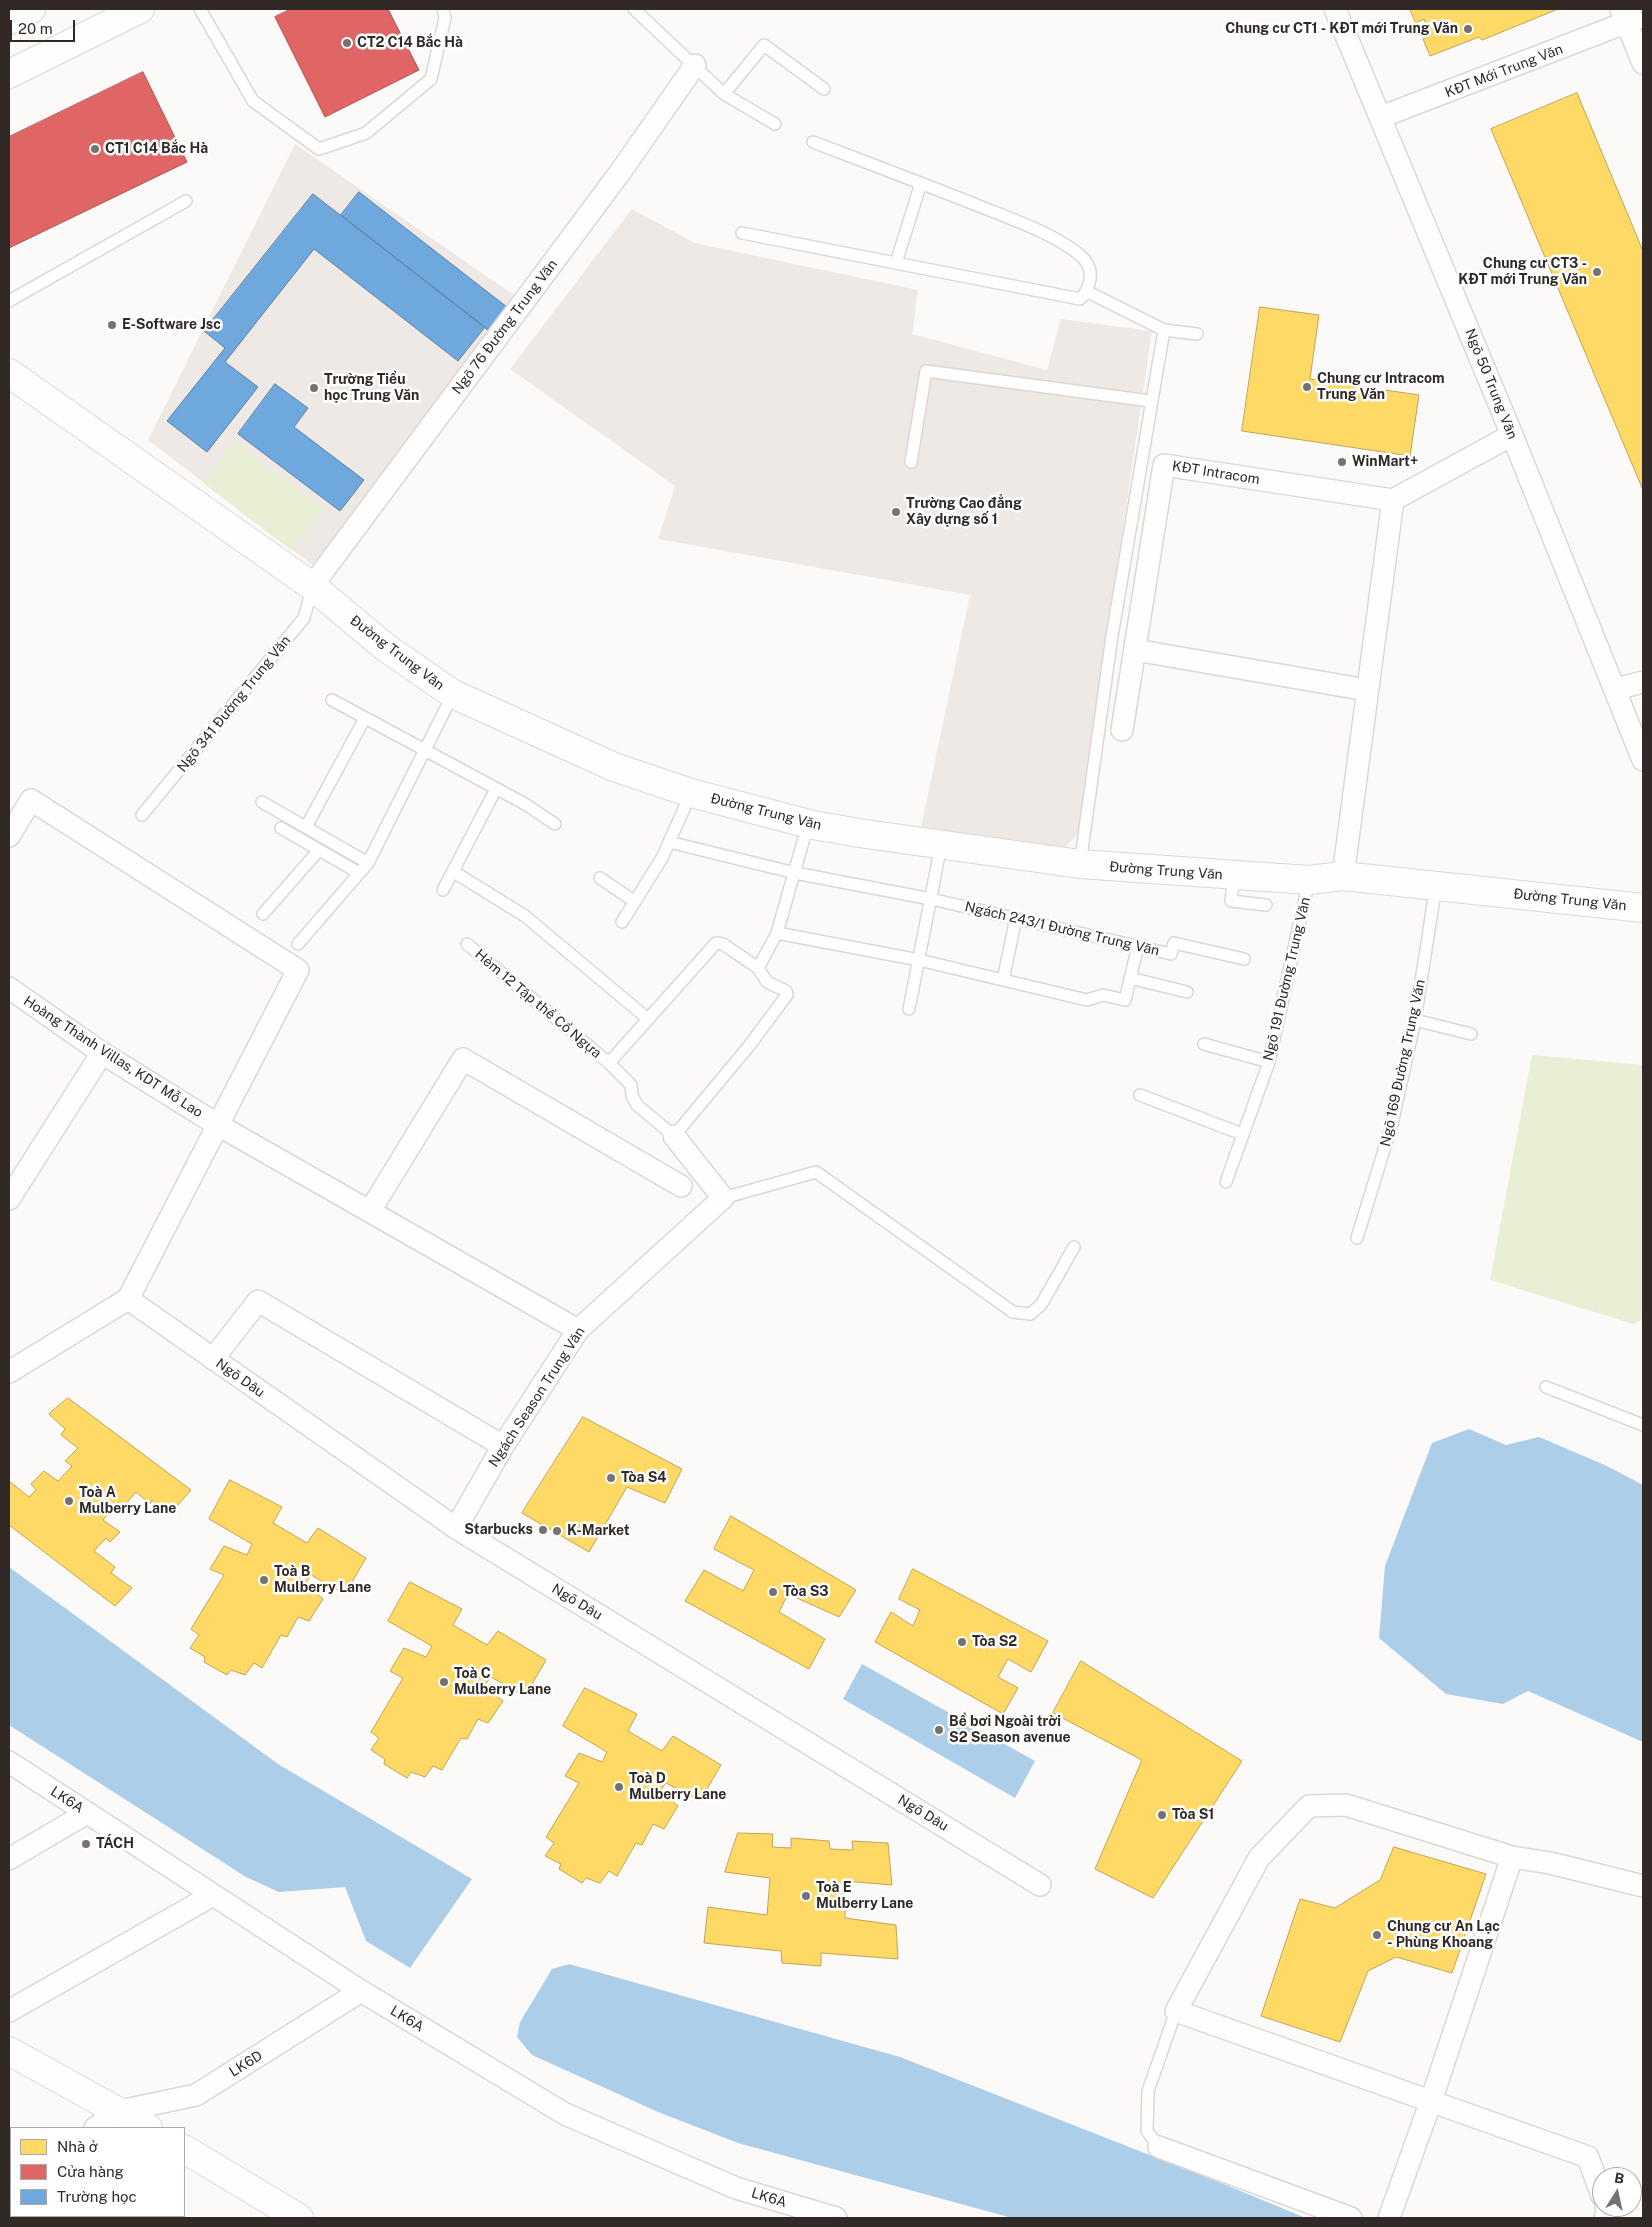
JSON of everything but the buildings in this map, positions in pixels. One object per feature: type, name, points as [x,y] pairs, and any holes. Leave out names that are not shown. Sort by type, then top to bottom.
[{"type":"street","points":[[9,20],[31,9]]},
{"type":"street","points":[[9,74],[140,9]]},
{"type":"street","name":"Ngõ 50 Trung Văn","points":[[1335,9],[1512,435],[1616,689],[1643,760]]},
{"type":"street","name":"KĐT Mới Trung Văn","points":[[1381,117],[1630,16],[1643,63]]},
{"type":"street","name":"Ngõ 76 Đường Trung Văn","points":[[312,586],[621,171],[695,65]]},
{"type":"street","name":"Đường Trung Văn","points":[[9,373],[312,586],[384,647],[453,694],[614,767],[691,793],[859,833],[1080,864],[1309,880],[1343,876],[1643,908]]},
{"type":"street","points":[[1343,876],[1366,690],[1393,500],[1512,435]]},
{"type":"street","name":"KĐT Intracom","points":[[1122,730],[1164,465],[1393,500]]},
{"type":"street","points":[[1135,650],[1366,690]]},
{"type":"street","points":[[1616,689],[1643,682]]},
{"type":"street","points":[[9,836],[31,800],[298,970],[128,1299],[9,1372]]},
{"type":"street","name":"Hoàng Thành Villas, KDT Mỗ Lao","points":[[9,988],[102,1053],[218,1125],[578,1330]]},
{"type":"street","points":[[9,1199],[102,1053]]},
{"type":"street","points":[[370,1210],[463,1059],[681,1186]]},
{"type":"street","points":[[674,1136],[723,1198]]},
{"type":"street","name":"Ngách Season Trung Văn","points":[[456,1528],[503,1446],[578,1330],[723,1198]]},
{"type":"street","name":"Ngõ Dâu","points":[[128,1299],[456,1528],[1040,1885]]},
{"type":"street","points":[[212,1359],[258,1301],[503,1446]]},
{"type":"street","name":"LK6A","points":[[9,1762],[361,1991],[565,2114],[736,2188],[836,2218]]},
{"type":"street","points":[[1592,2168],[1588,2157],[1176,2011],[1259,1858],[1310,1806],[1346,1805],[1512,1857],[1550,1863],[1643,1886]]},
{"type":"street","points":[[9,1859],[87,1813]]},
{"type":"street","points":[[1388,2218],[1431,2100],[1512,1857]]},
{"type":"street","points":[[9,2010],[213,1895]]},
{"type":"street","name":"LK6D","points":[[120,2111],[196,2096],[361,1991]]},
{"type":"street","points":[[9,2051],[146,2127]]},
{"type":"street","points":[[96,2127],[120,2111]]},
{"type":"street","points":[[1160,2147],[1351,2218]]},
{"type":"street","points":[[185,2150],[299,2218]]},
{"type":"lane","points":[[200,9],[252,101],[318,150],[366,132],[431,79],[444,18],[443,9]]},
{"type":"lane","points":[[634,9],[724,94],[775,124]]},
{"type":"lane","points":[[724,94],[764,45],[824,88]]},
{"type":"lane","points":[[742,233],[1080,299],[1088,292],[1091,281],[1085,260],[1065,245],[1025,225],[813,142]]},
{"type":"lane","points":[[896,263],[921,183]]},
{"type":"lane","points":[[9,301],[186,201]]},
{"type":"lane","points":[[1088,292],[1164,330],[1197,334]]},
{"type":"lane","points":[[1080,864],[1112,636],[1150,401],[1164,330]]},
{"type":"lane","points":[[911,462],[926,371],[1150,401]]},
{"type":"lane","name":"Ngõ 341 Đường Trung Văn","points":[[142,815],[304,618],[312,586]]},
{"type":"lane","points":[[298,944],[368,863],[453,694]]},
{"type":"lane","points":[[332,700],[496,789],[555,824]]},
{"type":"lane","points":[[306,827],[366,718]]},
{"type":"lane","points":[[444,890],[496,789]]},
{"type":"lane","points":[[622,922],[662,858],[691,793]]},
{"type":"lane","points":[[262,802],[368,863]]},
{"type":"lane","points":[[758,968],[777,933],[808,822]]},
{"type":"lane","points":[[281,828],[359,873]]},
{"type":"lane","name":"Ngách 243/1 Đường Trung Văn","points":[[669,842],[795,873],[931,899],[1171,954],[1174,943],[1244,959]]},
{"type":"lane","points":[[909,1009],[941,845]]},
{"type":"lane","points":[[263,914],[319,850]]},
{"type":"lane","points":[[454,872],[524,916],[648,1019]]},
{"type":"lane","points":[[1234,876],[1231,901],[1266,905]]},
{"type":"lane","points":[[600,878],[635,902]]},
{"type":"lane","name":"Ngõ 191 Đường Trung Văn","points":[[1226,1182],[1269,1062],[1309,880]]},
{"type":"lane","name":"Ngõ 169 Đường Trung Văn","points":[[1357,1238],[1392,1124],[1414,1020],[1436,885]]},
{"type":"lane","points":[[1003,980],[1016,918]]},
{"type":"lane","points":[[777,933],[919,960],[1087,1000],[1103,995],[1125,1000],[1138,946]]},
{"type":"lane","points":[[609,1063],[716,943],[723,944],[758,968],[767,982],[786,991],[785,999],[674,1136]]},
{"type":"lane","name":"Hẻm 12 Tập thể Cổ Ngựa","points":[[467,944],[609,1063],[631,1085],[632,1096],[637,1105],[674,1136]]},
{"type":"lane","points":[[1130,978],[1187,992]]},
{"type":"lane","points":[[1414,1020],[1471,1034]]},
{"type":"lane","points":[[1204,1044],[1269,1062]]},
{"type":"lane","points":[[1140,1095],[1242,1134]]},
{"type":"lane","points":[[723,1198],[816,1172],[1013,1312],[1030,1314],[1041,1305],[1074,1248]]},
{"type":"lane","points":[[1546,1387],[1643,1425]]},
{"type":"lane","points":[[1160,2147],[1147,2131],[1148,2090],[1176,2011]]},
{"type":"shaded area","name":"Trường Tiểu học Trung Văn","points":[[295,144],[521,300],[319,570],[148,440]]},
{"type":"shaded area","name":"Trường Cao đẳng Xây dựng số 1","points":[[632,209],[695,243],[918,290],[912,334],[1047,370],[1061,319],[1152,331],[1078,834],[1056,856],[920,832],[970,595],[658,539],[675,486],[510,369]]},
{"type":"green space","points":[[234,442],[324,509],[292,551],[203,483]]},
{"type":"green space","points":[[1532,1055],[1643,1065],[1643,1319],[1633,1324],[1490,1280]]},
{"type":"water","points":[[1469,1429],[1506,1445],[1539,1437],[1607,1466],[1643,1485],[1643,1742],[1528,1691],[1503,1704],[1446,1694],[1379,1638],[1385,1566],[1432,1443]]},
{"type":"water","points":[[9,1567],[278,1764],[472,1879],[410,1968],[366,1941],[345,1887],[279,1892],[246,1877],[9,1725]]},
{"type":"water","name":"Bể bơi Ngoài trời S2 Season avenue","points":[[862,1664],[1035,1761],[1015,1798],[843,1699]]},
{"type":"water","points":[[569,1964],[900,2057],[1306,2218],[1012,2218],[738,2143],[658,2112],[532,2055],[517,2037],[520,2022],[552,1969]]},
{"type":"place","name":"Chung cư CT1 - KĐT mới Trung Văn","points":[[1468,29]]},
{"type":"place","name":"CT2 C14 Bắc Hà","points":[[347,43]]},
{"type":"place","name":"CT1 C14 Bắc Hà","points":[[95,149]]},
{"type":"place","name":"Chung cư CT3 - KĐT mới Trung Văn","points":[[1597,272]]},
{"type":"place","name":"E-Software Jsc","points":[[112,325]]},
{"type":"place","name":"Chung cư Intracom Trung Văn","points":[[1307,387]]},
{"type":"place","name":"Trường Tiểu học Trung Văn","points":[[314,388]]},
{"type":"place","name":"WinMart+","points":[[1342,462]]},
{"type":"place","name":"Trường Cao đẳng Xây dựng số 1","points":[[896,512]]},
{"type":"place","name":"Tòa S4","points":[[611,1478]]},
{"type":"place","name":"Toà A Mulberry Lane","points":[[69,1501]]},
{"type":"place","name":"Starbucks","points":[[543,1530]]},
{"type":"place","name":"K-Market","points":[[557,1531]]},
{"type":"place","name":"Toà B Mulberry Lane","points":[[264,1580]]},
{"type":"place","name":"Tòa S3","points":[[773,1592]]},
{"type":"place","name":"Tòa S2","points":[[962,1642]]},
{"type":"place","name":"Toà C Mulberry Lane","points":[[444,1682]]},
{"type":"place","name":"Bể bơi Ngoài trời S2 Season avenue","points":[[939,1730]]},
{"type":"place","name":"Toà D Mulberry Lane","points":[[619,1787]]},
{"type":"place","name":"Tòa S1","points":[[1162,1815]]},
{"type":"place","name":"TÁCH","points":[[86,1844]]},
{"type":"place","name":"Toà E Mulberry Lane","points":[[806,1896]]},
{"type":"place","name":"Chung cư An Lạc - Phùng Khoang","points":[[1377,1935]]}]
